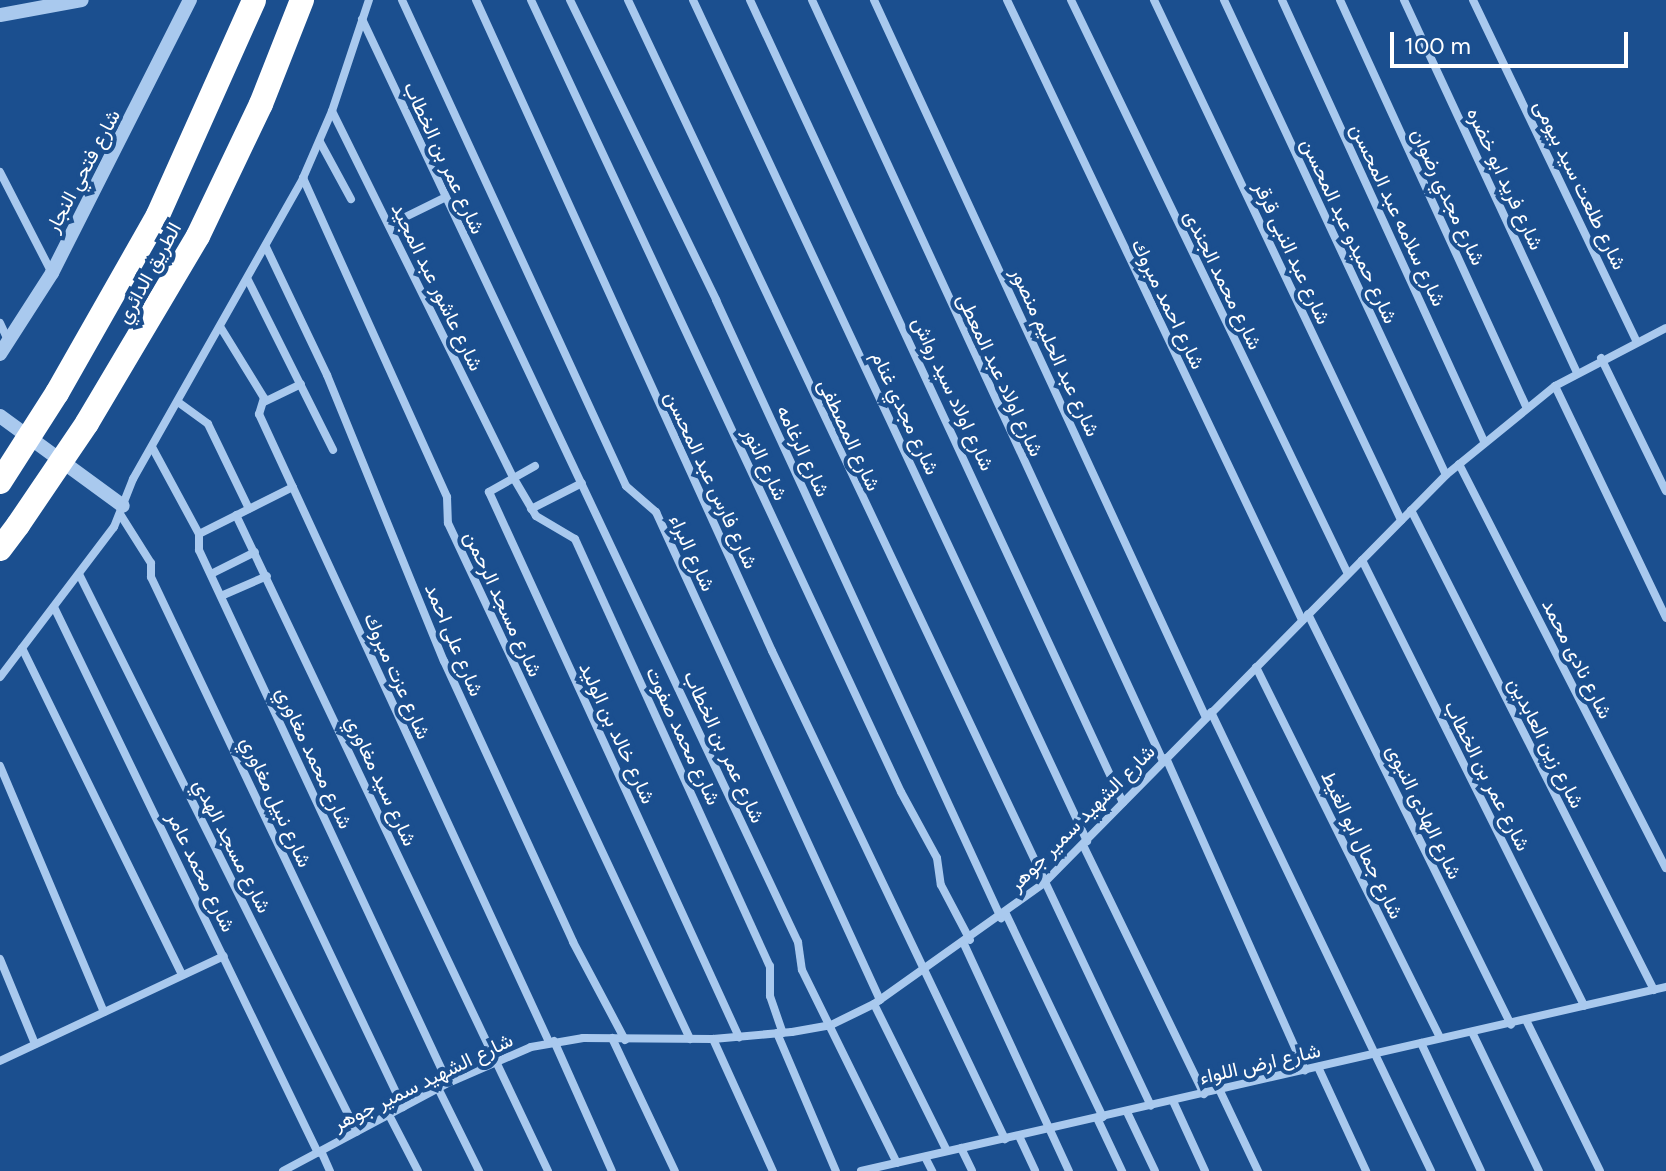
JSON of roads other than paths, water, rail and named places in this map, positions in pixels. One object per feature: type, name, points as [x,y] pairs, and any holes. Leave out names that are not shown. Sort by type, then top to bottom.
[{"type":"highway","name":"الطريق الدائري","points":[[0,482],[57,393],[158,215],[254,0]]},
{"type":"highway","name":"الطريق الدائري","points":[[0,549],[87,423],[198,236],[289,36],[302,0]]},
{"type":"street","points":[[0,15],[82,0]]},
{"type":"street","name":"شارع فتحي النجار","points":[[0,354],[52,273],[190,0]]},
{"type":"street","points":[[0,677],[79,574],[122,510],[152,447],[266,247],[320,142],[369,0]]},
{"type":"street","name":"شارع البراء","points":[[402,0],[626,486],[656,512],[947,1151]]},
{"type":"street","name":"شارع فارس عبد المحسن","points":[[476,0],[766,637],[1005,1139]]},
{"type":"street","name":"شارع النور","points":[[531,0],[901,792],[937,858],[945,895],[1069,1171]]},
{"type":"street","name":"شارع الرغامه","points":[[570,0],[722,314],[1100,1118],[1122,1171]]},
{"type":"street","name":"شارع المصطفى","points":[[628,0],[1043,884],[1151,1106]]},
{"type":"street","name":"شارع مجدي غنام","points":[[693,0],[1204,1094]]},
{"type":"street","name":"شارع اولاد سيد رواش","points":[[750,0],[1123,803]]},
{"type":"street","name":"شارع اولاد عبد المعطى","points":[[812,0],[1165,759],[1305,1070]]},
{"type":"street","name":"شارع عبد الحليم منصور","points":[[874,0],[1208,715],[1431,1171]]},
{"type":"street","name":"شارع احمد مبروك","points":[[1007,0],[1305,617]]},
{"type":"street","name":"شارع محمد الجندى","points":[[1071,0],[1348,574]]},
{"type":"street","name":"شارع عبد النبى قرقر","points":[[1154,0],[1401,520]]},
{"type":"street","name":"شارع حميدو عبد المحسن","points":[[1224,0],[1446,475]]},
{"type":"street","name":"شارع سلامه عبد المحسن","points":[[1282,0],[1485,443]]},
{"type":"street","name":"شارع مجدي رضوان","points":[[1340,0],[1527,408]]},
{"type":"street","name":"شارع فريد ابو خضره","points":[[1404,0],[1577,372]]},
{"type":"street","name":"شارع طلعت سيد بيومى","points":[[1473,0],[1637,342]]},
{"type":"street","name":"شارع عمر بن الخطاب","points":[[362,19],[798,942],[802,970],[897,1163]]},
{"type":"street","name":"شارع عاشور عبد المجيد","points":[[332,111],[513,477]]},
{"type":"street","points":[[320,142],[351,199]]},
{"type":"street","points":[[0,172],[52,273]]},
{"type":"street","name":"شارع مسجد الرحمن","points":[[303,178],[447,497],[448,523],[690,1039]]},
{"type":"street","points":[[389,225],[444,198]]},
{"type":"street","name":"شارع على احمد","points":[[266,247],[321,363],[444,661],[573,942],[625,1040]]},
{"type":"street","points":[[248,280],[333,450]]},
{"type":"street","points":[[0,323],[9,341]]},
{"type":"street","name":"شارع عزت مبروك","points":[[221,328],[264,402],[259,414],[612,1171]]},
{"type":"street","points":[[1664,329],[1666,340]]},
{"type":"street","name":"شارع الشهيد سمير جوهر","points":[[283,1171],[448,1083],[495,1061],[552,1041],[713,1039],[780,1033],[831,1025],[877,1002],[967,942],[1043,884],[1446,475],[1555,386],[1601,358],[1664,329]]},
{"type":"street","points":[[1601,358],[1666,491]]},
{"type":"street","points":[[264,402],[301,384]]},
{"type":"street","points":[[1555,386],[1666,618]]},
{"type":"street","points":[[178,402],[208,424],[249,509]]},
{"type":"street","points":[[0,416],[122,510]]},
{"type":"street","name":"شارع محمد مغاوري","points":[[152,447],[199,534],[211,574],[448,1083]]},
{"type":"street","name":"شارع نادى محمد","points":[[1459,464],[1666,868]]},
{"type":"street","name":"شارع خالد بن الوليد","points":[[535,466],[489,492],[739,1037]]},
{"type":"street","name":"شارع محمد صفوت","points":[[513,477],[542,522],[575,539],[773,972],[770,996],[780,1033],[836,1171]]},
{"type":"street","points":[[531,509],[582,483]]},
{"type":"street","points":[[199,534],[293,487]]},
{"type":"street","name":"شارع نبيل مغاوري","points":[[122,510],[151,563],[152,579],[403,1107]]},
{"type":"street","name":"شارع زين العابدين","points":[[1411,510],[1654,990]]},
{"type":"street","name":"شارع سيد مغاوري","points":[[236,515],[548,1171]]},
{"type":"street","points":[[211,574],[255,552]]},
{"type":"street","name":"شارع عمر بن الخطاب","points":[[1362,560],[1584,1006]]},
{"type":"street","name":"شارع مسجد الهدي","points":[[79,574],[357,1132]]},
{"type":"street","points":[[221,596],[267,576]]},
{"type":"street","name":"شارع محمد عامر","points":[[54,607],[330,1171]]},
{"type":"street","name":"شارع الهادى النبوى","points":[[1305,617],[1511,1024]]},
{"type":"street","points":[[22,648],[182,975]]},
{"type":"street","name":"شارع جمال ابو الغيط","points":[[1256,667],[1440,1038]]},
{"type":"street","points":[[0,766],[104,1012]]},
{"type":"street","points":[[0,1061],[224,956]]},
{"type":"street","points":[[0,959],[35,1044]]},
{"type":"street","name":"شارع ارض اللواء","points":[[861,1171],[1666,987]]},
{"type":"street","points":[[1526,1020],[1600,1171]]},
{"type":"street","points":[[1472,1032],[1539,1171]]},
{"type":"street","points":[[612,1038],[675,1171]]},
{"type":"street","points":[[713,1039],[773,1171]]},
{"type":"street","points":[[1421,1043],[1481,1171]]},
{"type":"street","points":[[1318,1067],[1366,1171]]},
{"type":"street","points":[[438,1088],[479,1171]]},
{"type":"street","points":[[1220,1091],[1258,1171]]},
{"type":"street","points":[[1173,1101],[1205,1171]]},
{"type":"street","points":[[1127,1112],[1155,1171]]},
{"type":"street","points":[[389,1115],[418,1171]]},
{"type":"street","points":[[1019,1136],[1035,1171]]},
{"type":"street","points":[[961,1148],[972,1171]]},
{"type":"street","points":[[925,1157],[932,1171]]}]
